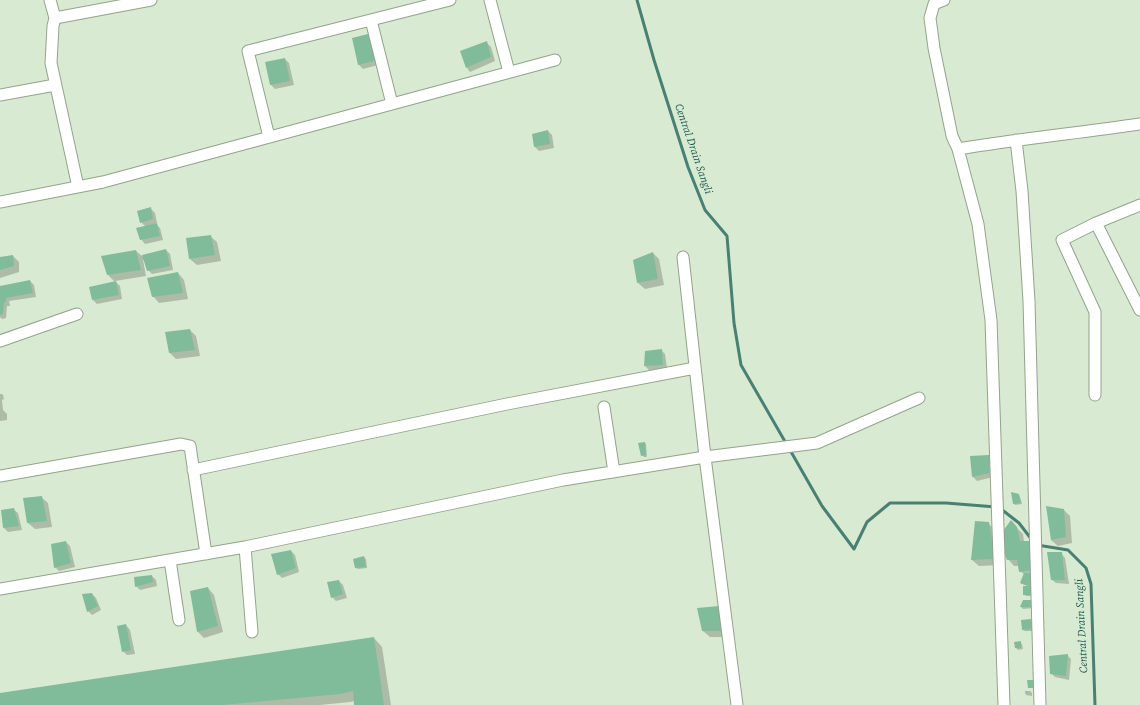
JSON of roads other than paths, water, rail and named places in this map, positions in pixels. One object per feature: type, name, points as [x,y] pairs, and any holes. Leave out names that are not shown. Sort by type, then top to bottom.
[{"type":"street","points":[[50,0],[56,18],[53,26],[51,63],[78,187]]},
{"type":"street","points":[[56,18],[151,0]]},
{"type":"street","points":[[269,137],[248,51],[450,0]]},
{"type":"street","points":[[490,0],[509,72]]},
{"type":"street","points":[[942,0],[934,4],[930,18],[934,48],[952,136],[958,149],[978,224],[991,320],[1004,705]]},
{"type":"street","points":[[371,20],[392,104]]},
{"type":"street","points":[[0,202],[103,182],[555,60]]},
{"type":"street","points":[[0,95],[55,86]]},
{"type":"street","points":[[958,149],[1140,124]]},
{"type":"street","points":[[1016,140],[1022,191],[1029,301],[1040,705]]},
{"type":"street","points":[[1095,395],[1095,312],[1062,240],[1096,223],[1140,205]]},
{"type":"street","points":[[1096,223],[1140,310]]},
{"type":"street","points":[[683,256],[705,457],[738,705]]},
{"type":"street","points":[[0,340],[77,314]]},
{"type":"street","points":[[193,470],[507,404],[695,368]]},
{"type":"street","points":[[0,589],[245,547],[563,480],[705,457],[816,443],[919,398]]},
{"type":"street","points":[[604,407],[614,472]]},
{"type":"street","points":[[0,476],[181,444],[190,446],[206,554]]},
{"type":"street","points":[[245,547],[252,632]]},
{"type":"street","points":[[170,560],[179,620]]},
{"type":"waterway","name":"Central Drain Sangli","points":[[637,0],[654,60],[688,167],[705,210],[727,236],[734,323],[741,365],[787,445]]},
{"type":"waterway","name":"Central Drain Sangli","points":[[790,450],[822,506],[854,549],[867,522],[890,503],[946,503],[996,507]]},
{"type":"waterway","name":"Central Drain Sangli","points":[[1001,509],[1019,523],[1032,540]]},
{"type":"waterway","name":"Central Drain Sangli","points":[[1037,545],[1068,550],[1086,568],[1091,584],[1095,705]]}]
